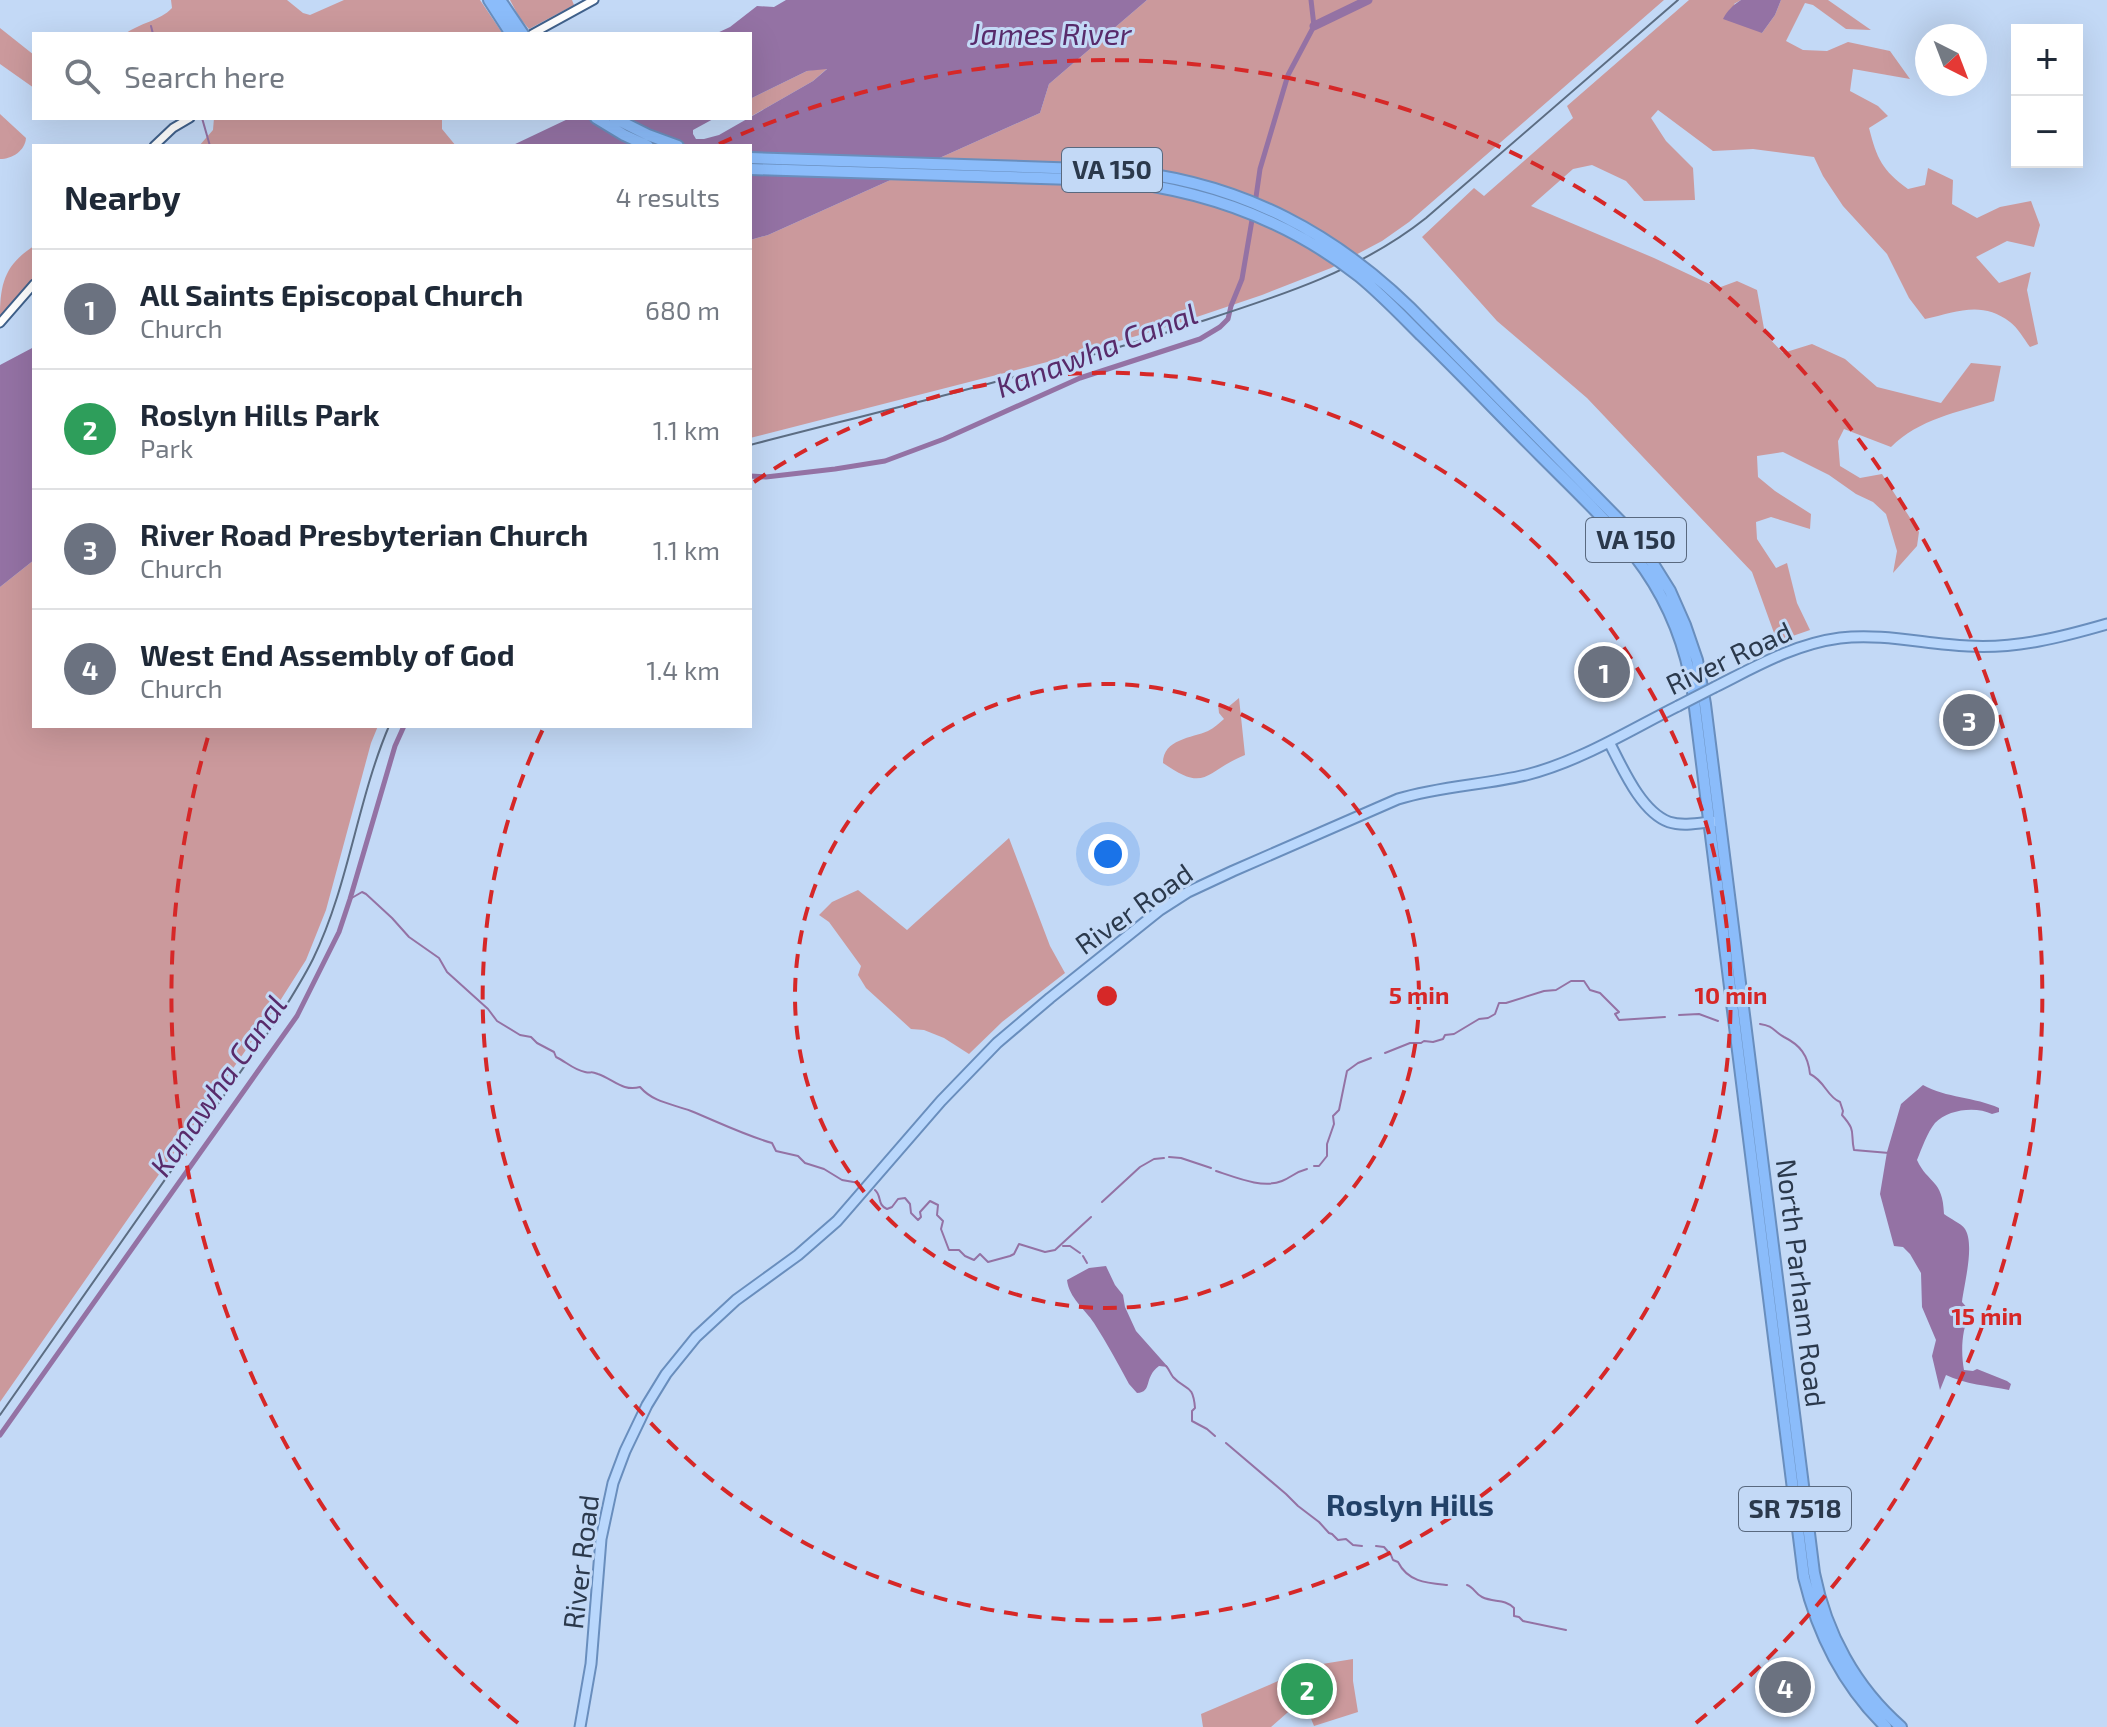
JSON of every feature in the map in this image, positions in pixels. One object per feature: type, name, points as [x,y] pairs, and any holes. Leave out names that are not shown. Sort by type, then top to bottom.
[{"type":"highway","points":[[489,0],[515,31]]},
{"type":"highway","points":[[500,0],[515,31]]},
{"type":"highway","points":[[599,120],[644,144]]},
{"type":"highway","points":[[618,120],[673,144]]},
{"type":"highway","name":"VA 150","points":[[752,158],[1113,170],[1150,174],[1198,184],[1255,203],[1323,238],[1381,280],[1636,556],[1657,588],[1677,631],[1688,667],[1714,821]]},
{"type":"highway","name":"VA 150","points":[[752,169],[1106,180],[1197,195],[1245,211],[1309,243],[1366,282],[1425,331]]},
{"type":"highway","name":"North Parham Road","points":[[1714,821],[1804,1577],[1819,1627],[1834,1660],[1855,1692],[1886,1727]]},
{"type":"highway","name":"North Parham Road","points":[[1714,821],[1814,1573],[1827,1620],[1840,1651],[1863,1687],[1901,1727]]},
{"type":"main road","name":"River Road","points":[[580,1727],[591,1664],[598,1560],[605,1512],[625,1451],[651,1397],[678,1358],[736,1300],[806,1249],[837,1221],[941,1101],[997,1043],[1177,898],[1398,799],[1528,774],[1559,765],[1790,650],[1840,638],[1882,637],[1946,645],[2001,646],[2051,639],[2107,624]]},
{"type":"main road","points":[[1609,742],[1637,793],[1657,816],[1673,823],[1714,821]]},
{"type":"street","points":[[536,32],[594,0]]},
{"type":"street","points":[[156,144],[187,120]]},
{"type":"street","points":[[0,323],[32,286]]},
{"type":"shaded area","points":[[171,0],[287,0],[310,15],[344,0],[480,0],[502,32],[128,32],[172,8]]},
{"type":"shaded area","points":[[510,0],[572,0],[574,5],[529,29]]},
{"type":"shaded area","points":[[1147,0],[1664,0],[1409,222],[1382,241],[1331,268],[1170,326],[1055,360],[752,437],[752,239],[1040,113],[1049,84]]},
{"type":"shaded area","points":[[1689,0],[1741,0],[1734,4],[1762,33],[1781,0],[1828,0],[1871,30],[1846,29],[1813,5],[1805,3],[1786,41],[1803,50],[1827,51],[1848,42],[1890,51],[1910,79],[1853,69],[1850,91],[1878,106],[1888,116],[1869,128],[1886,170],[1908,189],[1925,185],[1928,168],[1953,180],[1952,204],[1977,218],[2000,207],[2031,201],[2040,225],[2034,247],[2007,241],[1976,257],[1999,283],[2031,272],[2027,290],[2038,344],[2030,347],[2013,324],[1989,311],[1958,311],[1925,319],[1909,298],[1887,254],[1843,206],[1814,157],[1753,149],[1713,151],[1658,110],[1651,118],[1666,141],[1693,168],[1695,200],[1644,201],[1626,181],[1592,165],[1573,169],[1531,206],[1718,288],[1737,281],[1757,290],[1765,334],[1783,353],[1812,344],[1845,359],[1877,387],[1941,403],[1971,363],[2001,366],[1994,401],[1926,423],[1891,447],[1844,429],[1838,441],[1840,466],[1860,478],[1882,474],[1919,532],[1917,546],[1893,573],[1897,551],[1886,514],[1873,502],[1783,452],[1757,456],[1758,477],[1811,514],[1810,529],[1771,517],[1756,522],[1757,539],[1776,568],[1787,563],[1797,603],[1810,630],[1784,639],[1774,633],[1752,572],[1587,398],[1497,321],[1422,237],[1474,188],[1484,196],[1573,118],[1567,106]]},
{"type":"shaded area","points":[[0,28],[32,53],[32,87],[0,64]]},
{"type":"shaded area","points":[[829,67],[813,81],[752,116],[752,98],[807,71]]},
{"type":"shaded area","points":[[0,114],[26,138],[17,153],[0,159]]},
{"type":"shaded area","points":[[214,120],[442,120],[442,129],[454,144],[201,144],[213,130]]},
{"type":"shaded area","points":[[32,247],[32,281],[0,318],[6,277]]},
{"type":"shaded area","points":[[32,562],[32,728],[377,728],[326,910],[306,960],[0,1402],[0,587]]},
{"type":"shaded area","points":[[1239,698],[1245,755],[1206,777],[1198,778],[1189,777],[1163,763],[1164,755],[1173,744],[1208,731],[1224,719],[1219,713],[1218,703],[1227,708]]},
{"type":"shaded area","points":[[1009,838],[1050,946],[1065,973],[1002,1022],[969,1054],[944,1038],[924,1030],[911,1029],[866,988],[858,975],[861,966],[829,922],[819,915],[832,902],[858,890],[907,930]]},
{"type":"shaded area","points":[[1353,1659],[1358,1712],[1314,1726],[1303,1699],[1271,1727],[1203,1727],[1201,1714],[1316,1665]]},
{"type":"water","name":"James River","points":[[786,0],[1147,0],[1049,84],[1040,113],[752,239],[752,144],[515,144],[566,120],[711,120],[693,130],[696,139],[704,139],[719,135],[745,120],[752,120],[752,116],[813,81],[827,69],[807,71],[752,98],[752,32],[719,32],[757,6],[774,7]]},
{"type":"water","points":[[1741,0],[1781,0],[1762,33],[1723,19],[1730,8]]},
{"type":"water","points":[[32,348],[32,562],[0,587],[0,365]]},
{"type":"water","points":[[1923,1085],[1941,1093],[1999,1108],[1999,1112],[1992,1114],[1962,1110],[1941,1118],[1930,1131],[1917,1160],[1941,1194],[1944,1214],[1963,1227],[1968,1236],[1969,1254],[1962,1302],[1970,1316],[1962,1342],[1964,1370],[1977,1369],[2007,1381],[2011,1384],[2009,1390],[1969,1383],[1946,1375],[1940,1390],[1932,1356],[1936,1340],[1922,1307],[1921,1273],[1903,1247],[1894,1246],[1880,1194],[1887,1152],[1901,1104]]},
{"type":"water","points":[[1106,1266],[1123,1295],[1136,1331],[1168,1367],[1159,1366],[1142,1392],[1137,1393],[1129,1384],[1099,1331],[1068,1286],[1067,1280],[1089,1268]]},
{"type":"waterway","name":"Kanawha Canal","points":[[1255,204],[1260,169],[1288,75],[1314,26],[1311,0]]},
{"type":"waterway","points":[[1314,26],[1368,0]]},
{"type":"waterway","points":[[151,26],[152,32]]},
{"type":"waterway","points":[[203,120],[209,144]]},
{"type":"waterway","name":"Kanawha Canal","points":[[752,476],[766,477],[885,461],[944,439],[1080,378],[1200,339],[1228,319],[1242,279],[1253,214]]},
{"type":"waterway","name":"Kanawha Canal","points":[[0,1435],[297,1016],[339,932],[403,728]]},
{"type":"waterway","points":[[350,899],[362,892],[366,894],[409,937],[439,958],[447,972],[497,1021],[520,1035],[531,1037],[573,1067],[593,1072],[623,1086],[640,1087],[658,1100],[772,1143],[776,1151],[798,1156],[805,1163],[824,1169],[842,1180],[859,1183]]},
{"type":"waterway","points":[[1385,1053],[1410,1043],[1443,1039],[1445,1035],[1454,1034],[1479,1019],[1495,1014],[1499,1003],[1556,990],[1571,981],[1584,981],[1590,990],[1600,993],[1619,1012],[1615,1014],[1619,1020],[1665,1017]]},
{"type":"waterway","points":[[1679,1015],[1699,1014],[1718,1021]]},
{"type":"waterway","points":[[1760,1024],[1771,1027],[1802,1051],[1810,1074],[1840,1102],[1842,1115],[1851,1129],[1854,1150],[1889,1153]]},
{"type":"waterway","points":[[1314,1166],[1319,1166],[1327,1156],[1333,1116],[1339,1110],[1347,1071],[1371,1058]]},
{"type":"waterway","points":[[1169,1157],[1211,1168]]},
{"type":"waterway","points":[[1102,1202],[1140,1167],[1154,1159],[1164,1158]]},
{"type":"waterway","points":[[1216,1171],[1266,1184],[1282,1181],[1307,1169]]},
{"type":"waterway","points":[[875,1190],[887,1209],[898,1199],[905,1198],[910,1204],[911,1213],[918,1220],[920,1212],[930,1201],[938,1205],[937,1215],[943,1221],[941,1229],[949,1250],[959,1250],[974,1260],[980,1254],[988,1262],[1014,1254],[1019,1244],[1045,1252],[1055,1250],[1091,1217]]},
{"type":"waterway","points":[[1063,1246],[1070,1246],[1080,1253]]},
{"type":"waterway","points":[[1083,1256],[1087,1263]]},
{"type":"waterway","points":[[1166,1366],[1193,1395],[1195,1408],[1192,1421],[1215,1436]]},
{"type":"waterway","points":[[1226,1443],[1338,1540],[1346,1539],[1353,1545],[1362,1546]]},
{"type":"waterway","points":[[1376,1546],[1384,1547],[1413,1578],[1447,1585]]},
{"type":"waterway","points":[[1467,1585],[1482,1597],[1510,1605],[1514,1608],[1514,1616],[1523,1621],[1566,1630]]},
{"type":"railway","points":[[752,444],[1135,342],[1283,294],[1343,269],[1372,254],[1426,218],[1678,0]]},
{"type":"railway","points":[[0,1415],[279,1017],[305,974],[336,902],[388,728]]},
{"type":"place","name":"All Saints Episcopal Church","points":[[1604,672]]},
{"type":"place","name":"River Road Presbyterian Church","points":[[1969,720]]},
{"type":"place","name":"West End Assembly of God","points":[[1785,1687]]},
{"type":"place","name":"Roslyn Hills Park","points":[[1307,1689]]},
{"type":"district","name":"Roslyn Hills","points":[[1410,1506]]}]
